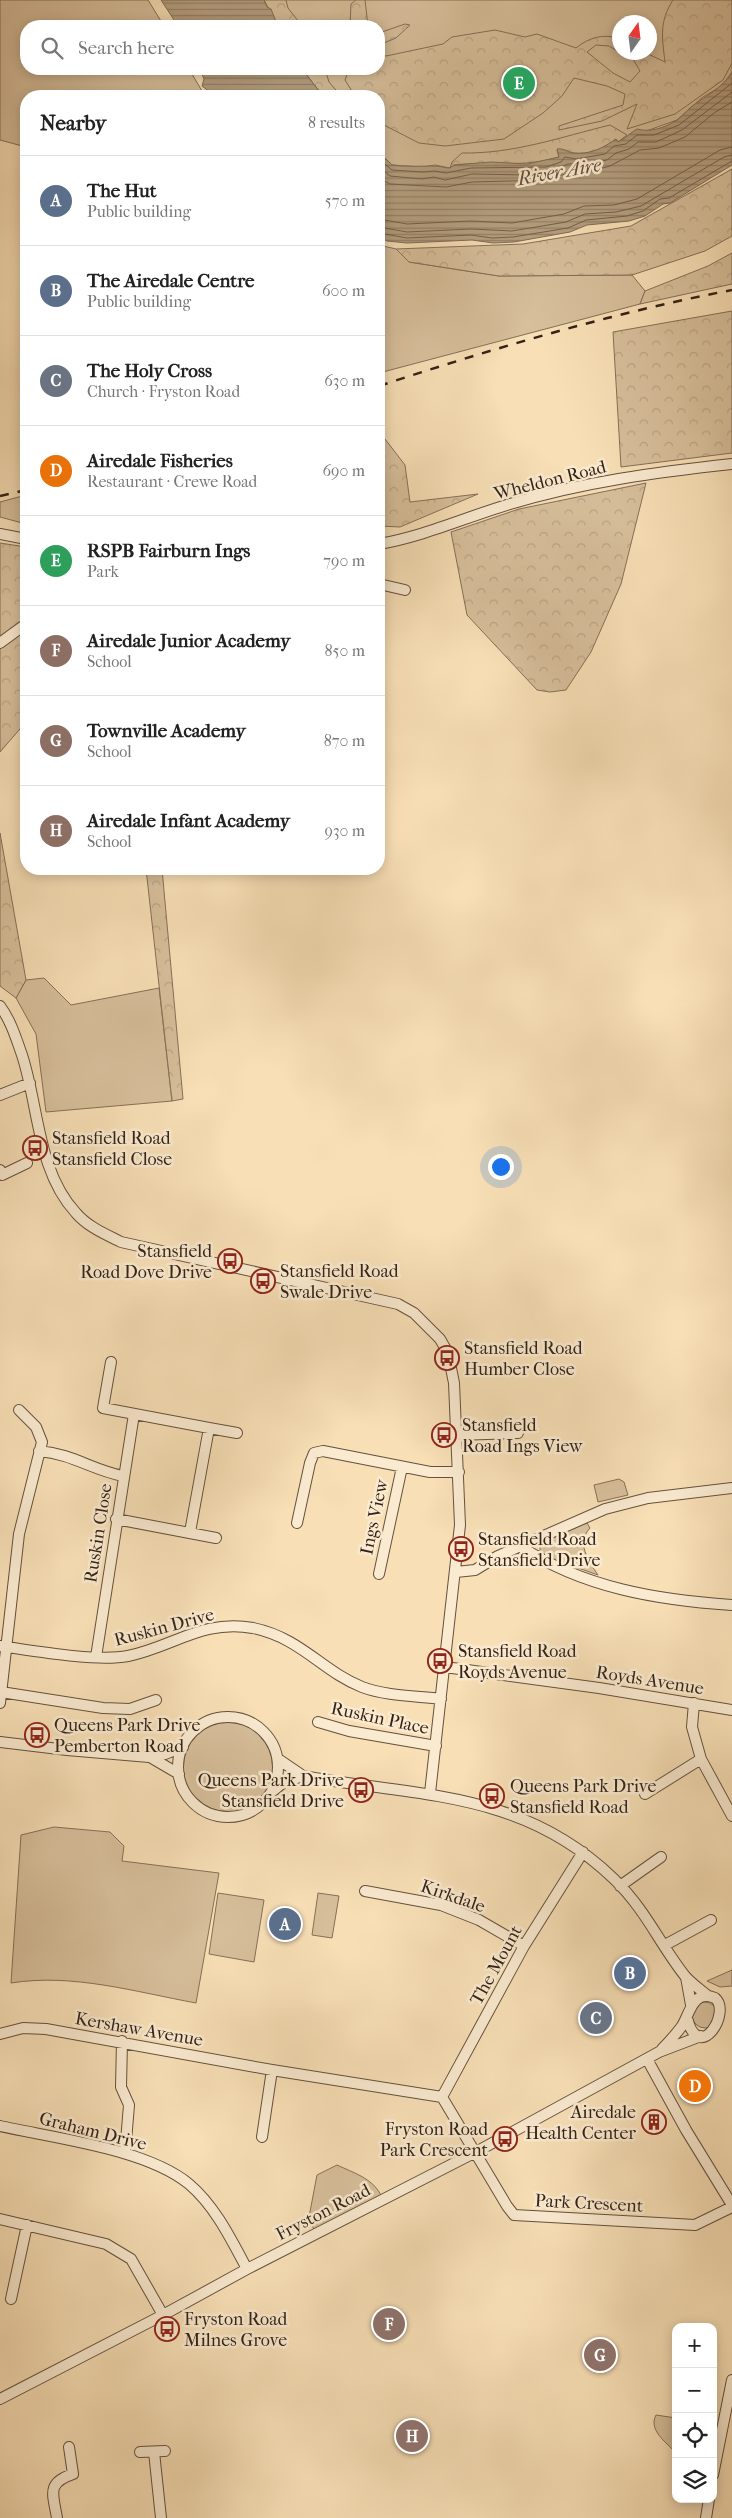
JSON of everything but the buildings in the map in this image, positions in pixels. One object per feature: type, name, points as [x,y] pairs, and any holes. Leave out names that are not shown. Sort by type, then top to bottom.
[{"type":"street","name":"Wheldon Road","points":[[385,543],[403,540],[510,504],[574,489],[653,473],[732,464]]},
{"type":"street","points":[[0,534],[20,538]]},
{"type":"street","points":[[385,585],[405,590]]},
{"type":"street","points":[[0,643],[20,628]]},
{"type":"street","points":[[0,1006],[7,1015],[16,1038],[30,1083],[48,1164],[64,1198],[77,1214],[94,1229],[121,1242],[398,1304],[414,1313],[432,1328],[448,1353],[454,1383],[460,1525],[430,1793]]},
{"type":"street","points":[[0,1095],[30,1083]]},
{"type":"street","points":[[0,1170],[2,1175],[27,1164]]},
{"type":"street","points":[[111,1362],[102,1408],[237,1433]]},
{"type":"street","points":[[19,1410],[36,1427],[42,1442],[19,1534],[4,1647],[1,1698],[130,1709],[156,1700]]},
{"type":"street","name":"Ruskin Close","points":[[96,1657],[116,1519],[134,1414]]},
{"type":"street","points":[[190,1532],[209,1428]]},
{"type":"street","points":[[456,1435],[518,1433]]},
{"type":"street","points":[[39,1451],[59,1452],[109,1473],[123,1476]]},
{"type":"street","name":"Ings View","points":[[297,1523],[310,1463],[314,1453],[324,1451],[430,1472],[459,1472]]},
{"type":"street","name":"Ings View","points":[[379,1574],[402,1467]]},
{"type":"street","points":[[456,1572],[476,1570],[520,1546],[605,1509],[648,1498],[732,1488]]},
{"type":"street","points":[[116,1519],[216,1538]]},
{"type":"street","points":[[520,1546],[544,1563],[602,1586],[672,1599],[732,1605]]},
{"type":"street","name":"Ruskin Drive","points":[[4,1647],[96,1657],[129,1656],[208,1628],[251,1628],[288,1640],[363,1687],[380,1692],[441,1698]]},
{"type":"street","name":"Royds Avenue","points":[[445,1667],[732,1710]]},
{"type":"street","points":[[694,1703],[692,1727],[700,1759],[732,1816]]},
{"type":"street","points":[[223,1718],[240,1719],[250,1722],[263,1732],[273,1744],[278,1760],[278,1776],[272,1791],[263,1803],[250,1812],[234,1817],[218,1816],[204,1810],[191,1800],[183,1787],[179,1774],[179,1760],[183,1747],[190,1735],[207,1722],[223,1718]]},
{"type":"street","name":"Ruskin Place","points":[[318,1722],[349,1731],[436,1746]]},
{"type":"street","points":[[0,1742],[149,1757],[165,1754],[183,1747]]},
{"type":"street","points":[[149,1757],[179,1774]]},
{"type":"street","points":[[645,1794],[700,1759]]},
{"type":"street","points":[[278,1760],[303,1776],[430,1793],[486,1806],[531,1822],[583,1852],[620,1886],[641,1908],[686,1977],[708,1996],[720,2001],[732,2000]]},
{"type":"street","points":[[272,1791],[284,1782],[303,1776]]},
{"type":"street","name":"The Mount","points":[[442,2097],[524,1946],[583,1852]]},
{"type":"street","points":[[620,1886],[661,1857]]},
{"type":"street","name":"Kirkdale","points":[[365,1891],[441,1905],[479,1920],[524,1946]]},
{"type":"street","points":[[665,1945],[711,1920]]},
{"type":"street","points":[[686,1977],[691,2005]]},
{"type":"street","points":[[691,2005],[696,2000],[708,1996]]},
{"type":"street","name":"Fryston Road","points":[[0,2400],[163,2316],[247,2269],[476,2152],[659,2052],[701,2036],[716,2034],[726,2024],[727,2013],[720,2001]]},
{"type":"street","name":"Fryston Road","points":[[659,2052],[687,2018],[691,2005]]},
{"type":"street","points":[[687,2018],[691,2028],[701,2036]]},
{"type":"street","name":"Kershaw Avenue","points":[[0,2034],[22,2028],[46,2029],[122,2041],[272,2070],[442,2097]]},
{"type":"street","points":[[122,2041],[121,2087],[129,2105],[125,2154]]},
{"type":"street","points":[[647,2059],[686,2130],[732,2206]]},
{"type":"street","points":[[262,2137],[272,2070]]},
{"type":"street","points":[[442,2097],[476,2152]]},
{"type":"street","name":"Graham Drive","points":[[0,2126],[144,2158],[188,2184],[223,2223],[247,2269]]},
{"type":"street","name":"Park Crescent","points":[[476,2152],[506,2206],[514,2215],[695,2224],[732,2206]]},
{"type":"street","points":[[0,2219],[106,2244],[131,2259],[163,2316]]},
{"type":"street","points":[[11,2299],[26,2225]]},
{"type":"street","points":[[716,2458],[732,2380]]},
{"type":"street","points":[[57,2518],[53,2491],[55,2483],[60,2478],[73,2474],[69,2447]]},
{"type":"street","points":[[140,2452],[165,2451]]},
{"type":"street","points":[[154,2452],[161,2518]]},
{"type":"street","points":[[706,2518],[708,2503]]},
{"type":"green space","points":[[0,0],[148,0],[160,20],[20,20],[20,75],[193,75],[201,90],[20,90],[20,145],[0,140]]},
{"type":"green space","points":[[264,0],[732,0],[732,72],[722,86],[703,97],[677,120],[624,139],[450,168],[435,165],[423,167],[392,165],[385,158],[385,90],[318,90],[307,75],[385,75],[385,20],[279,20]]},
{"type":"green space","points":[[264,0],[286,0],[288,8],[297,20],[275,20]]},
{"type":"green space","points":[[356,0],[365,0],[367,20],[350,20],[351,4]]},
{"type":"green space","points":[[673,0],[732,0],[732,63],[723,80],[675,114],[627,129],[637,104],[602,121],[559,130],[559,126],[623,105],[625,94],[607,86],[574,78],[562,96],[543,113],[504,139],[445,146],[419,143],[385,126],[385,90],[351,90],[345,80],[347,75],[385,75],[385,56],[443,44],[452,37],[495,30],[525,37],[537,34],[576,48],[596,37],[612,37],[612,48],[596,45],[587,52],[613,73],[630,82],[640,71],[634,60],[657,60],[657,58],[665,62],[663,30],[665,15]]},
{"type":"green space","points":[[405,24],[410,25],[396,38],[385,43],[385,31]]},
{"type":"green space","points":[[307,75],[327,75],[329,82],[336,90],[318,90]]},
{"type":"green space","points":[[610,125],[627,135],[618,142],[616,139],[606,146],[590,152],[573,153],[557,150],[559,157],[546,160],[520,163],[454,165],[450,168],[452,162],[462,153],[481,153],[518,148]]},
{"type":"green space","points":[[732,169],[732,236],[705,251],[632,275],[499,276],[409,262],[396,249],[523,244],[631,226]]},
{"type":"green space","points":[[385,246],[396,249],[409,262],[499,276],[632,275],[645,291],[640,304],[385,371]]},
{"type":"green space","points":[[732,253],[732,284],[640,304],[645,291],[708,266]]},
{"type":"green space","points":[[732,311],[732,453],[621,467],[613,332]]},
{"type":"green space","points":[[385,439],[405,465],[410,502],[478,494],[400,527],[385,526]]},
{"type":"green space","points":[[646,483],[621,584],[591,652],[566,690],[550,692],[537,690],[467,615],[451,532],[519,509]]},
{"type":"green space","points":[[20,497],[20,522],[0,517],[0,502]]},
{"type":"green space","points":[[0,543],[20,546],[20,729],[0,752]]},
{"type":"green space","points":[[0,833],[26,980],[16,998],[0,986]]},
{"type":"green space","points":[[147,875],[163,875],[183,1099],[172,1101]]},
{"type":"green space","points":[[44,978],[71,1005],[159,988],[172,1101],[46,1112],[36,1034],[16,998],[26,980]]},
{"type":"green space","points":[[619,1479],[624,1482],[628,1495],[598,1502],[594,1485]]},
{"type":"green space","points":[[587,1523],[590,1528],[584,1540],[585,1552],[598,1575],[544,1556],[540,1552],[540,1543]]},
{"type":"green space","points":[[228,1722],[245,1725],[260,1735],[270,1750],[273,1767],[270,1784],[260,1799],[245,1809],[228,1812],[211,1809],[196,1799],[186,1784],[183,1767],[186,1750],[196,1735],[211,1725]]},
{"type":"green space","points":[[54,1827],[110,1832],[124,1846],[122,1861],[219,1873],[196,2003],[81,1982],[57,1980],[11,1983],[21,1835]]},
{"type":"green space","points":[[218,1893],[264,1900],[254,1962],[209,1954]]},
{"type":"green space","points":[[318,1893],[339,1896],[332,1938],[312,1935]]},
{"type":"green space","points":[[732,1970],[732,1986],[720,1987],[707,1981]]},
{"type":"green space","points":[[705,2002],[714,2006],[718,2015],[714,2024],[705,2028],[696,2024],[692,2015],[696,2006]]},
{"type":"green space","points":[[337,2165],[368,2180],[381,2195],[314,2230],[309,2217],[317,2175]]},
{"type":"green space","points":[[656,2415],[672,2417],[672,2449],[656,2431],[654,2420]]},
{"type":"water","points":[[161,0],[264,0],[267,7],[271,9],[275,20],[174,20]]},
{"type":"water","name":"River Aire","points":[[732,72],[732,165],[645,216],[629,221],[587,225],[570,232],[514,242],[493,243],[472,240],[407,243],[385,240],[385,158],[392,165],[450,168],[454,165],[491,162],[527,164],[559,157],[557,149],[573,153],[591,152],[616,139],[618,142],[637,129],[652,130],[673,123],[728,78]]},
{"type":"water","points":[[202,75],[307,75],[318,90],[207,90],[202,86],[204,79]]},
{"type":"railway","points":[[385,384],[466,358],[598,320],[732,290]]},
{"type":"railway","points":[[0,496],[20,491]]},
{"type":"place","name":"RSPB Fairburn Ings","points":[[519,83]]},
{"type":"place","name":"Stansfield Road Stansfield Close","points":[[35,1148]]},
{"type":"place","name":"Stansfield Road Dove Drive","points":[[230,1261]]},
{"type":"place","name":"Stansfield Road Swale Drive","points":[[263,1281]]},
{"type":"place","name":"Stansfield Road Humber Close","points":[[447,1358]]},
{"type":"place","name":"Stansfield Road Ings View","points":[[444,1435]]},
{"type":"place","name":"Stansfield Road Stansfield Drive","points":[[461,1549]]},
{"type":"place","name":"Stansfield Road Royds Avenue","points":[[440,1661]]},
{"type":"place","name":"Queens Park Drive Pemberton Road","points":[[37,1735]]},
{"type":"place","name":"Queens Park Drive Stansfield Drive","points":[[361,1790]]},
{"type":"place","name":"Queens Park Drive Stansfield Road","points":[[492,1796]]},
{"type":"place","name":"The Hut","points":[[285,1924]]},
{"type":"place","name":"The Airedale Centre","points":[[630,1973]]},
{"type":"place","name":"The Holy Cross","points":[[596,2018]]},
{"type":"place","name":"Airedale Fisheries","points":[[695,2086]]},
{"type":"place","name":"Airedale Health Center","points":[[654,2122]]},
{"type":"place","name":"Fryston Road Park Crescent","points":[[505,2139]]},
{"type":"place","name":"Airedale Junior Academy","points":[[389,2324]]},
{"type":"place","name":"Fryston Road Milnes Grove","points":[[167,2329]]},
{"type":"place","name":"Townville Academy","points":[[600,2355]]},
{"type":"place","name":"Airedale Infant Academy","points":[[412,2436]]}]
